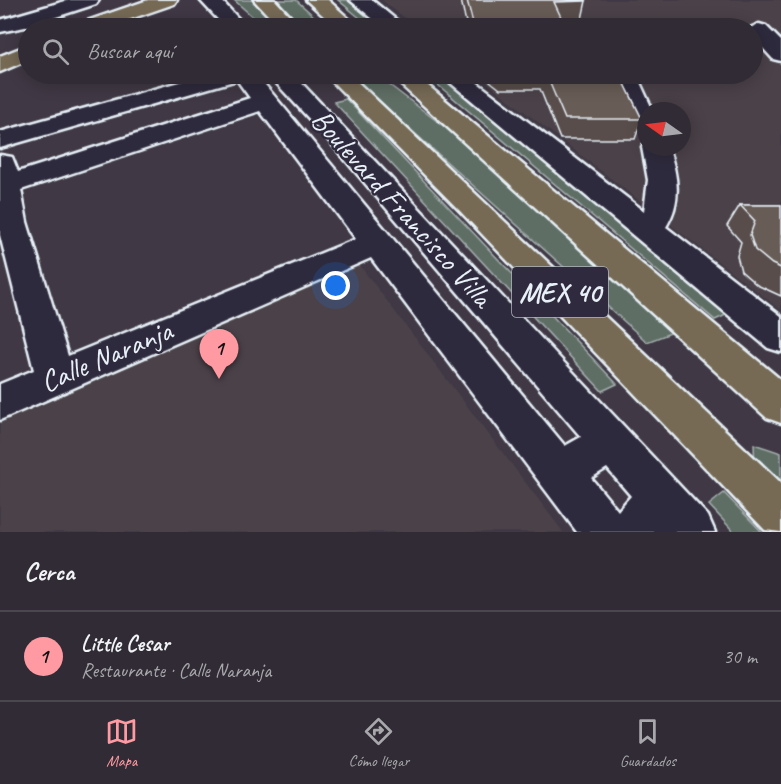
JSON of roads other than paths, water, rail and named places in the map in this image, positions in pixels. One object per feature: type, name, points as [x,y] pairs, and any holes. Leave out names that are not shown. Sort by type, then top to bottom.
[{"type":"main road","points":[[115,18],[167,0]]},
{"type":"main road","points":[[264,0],[281,18]]},
{"type":"main road","points":[[316,0],[337,18]]},
{"type":"main road","points":[[0,65],[18,57]]},
{"type":"main road","name":"Boulevard Francisco Villa","points":[[346,84],[471,204],[781,514]]},
{"type":"main road","name":"MEX 40","points":[[412,84],[781,405]]},
{"type":"street","points":[[33,18],[89,0]]},
{"type":"street","points":[[210,0],[227,18]]},
{"type":"street","points":[[360,0],[383,18]]},
{"type":"street","points":[[0,26],[18,23]]},
{"type":"street","points":[[763,30],[781,29]]},
{"type":"street","points":[[763,37],[781,54]]},
{"type":"street","points":[[0,140],[197,84]]},
{"type":"street","name":"Boulevard Francisco Villa","points":[[257,84],[274,97],[333,129],[692,532]]},
{"type":"street","points":[[465,84],[781,337]]},
{"type":"street","points":[[628,84],[637,103]]},
{"type":"street","points":[[55,377],[6,229],[3,170],[274,97],[333,129]]},
{"type":"street","name":"Boulevard Francisco Villa","points":[[274,97],[379,242],[606,532]]},
{"type":"street","points":[[648,230],[663,208],[665,193],[657,156]]},
{"type":"street","name":"Calle Naranja","points":[[0,402],[379,242]]},
{"type":"street","points":[[559,472],[612,443]]},
{"type":"street","points":[[631,532],[659,496]]},
{"type":"place","name":"Little Cesar","points":[[219,379]]}]
